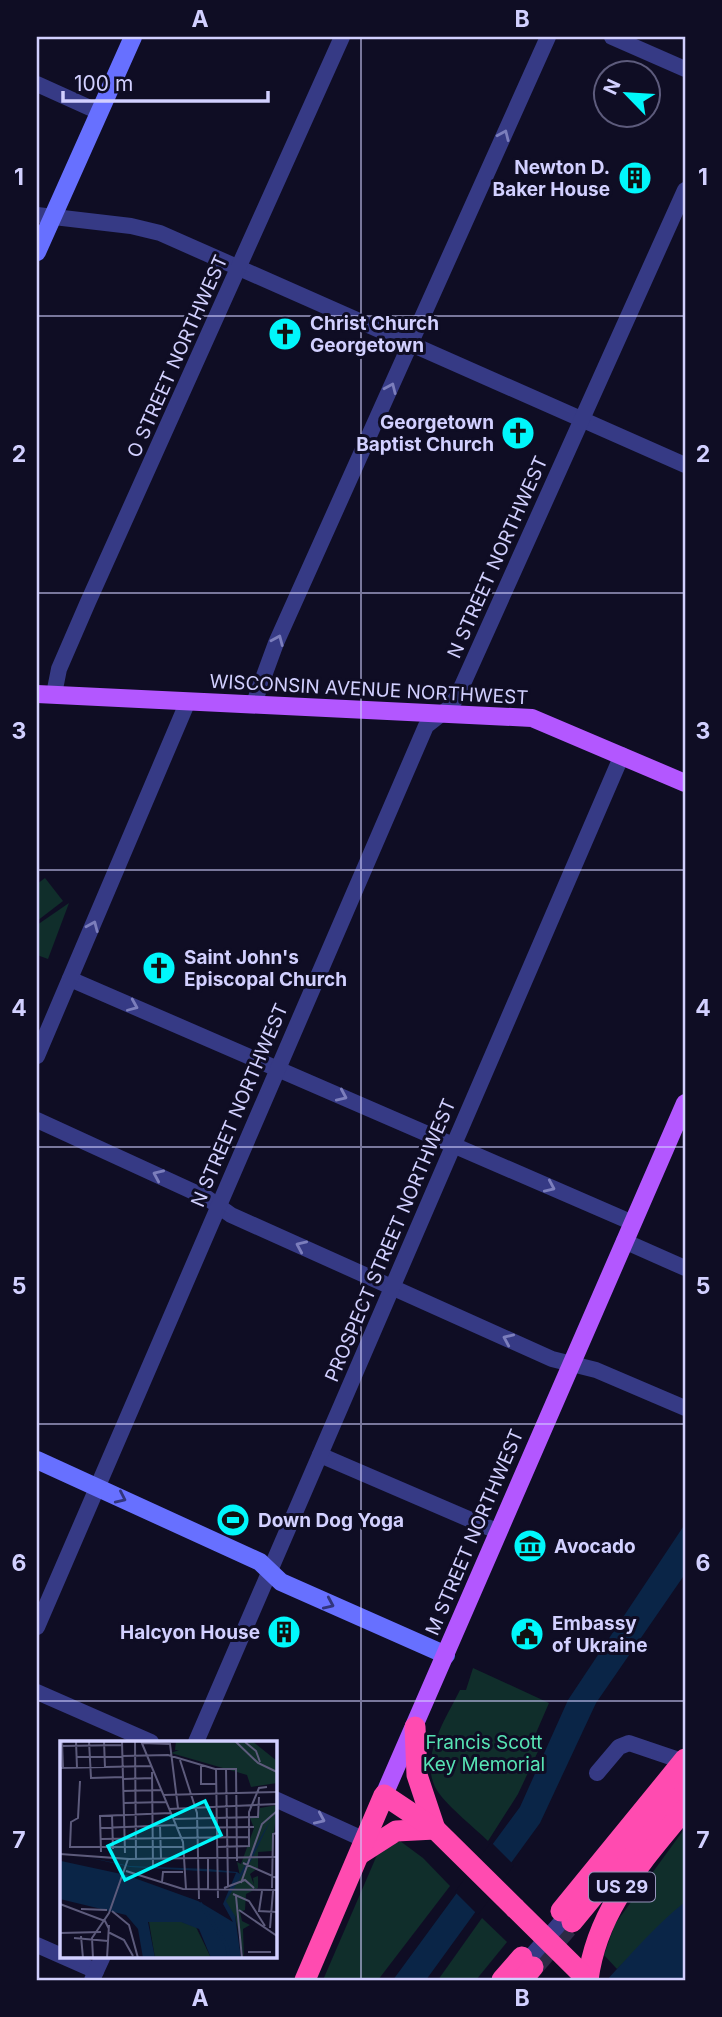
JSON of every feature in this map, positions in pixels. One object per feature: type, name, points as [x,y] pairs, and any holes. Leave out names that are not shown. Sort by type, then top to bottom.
[{"type":"highway","points":[[415,1727],[417,1775],[435,1829]]},
{"type":"highway","name":"US 29","points":[[685,1761],[567,1916],[685,1785]]},
{"type":"highway","points":[[384,1795],[435,1829]]},
{"type":"highway","name":"M STREET NORTHWEST","points":[[305,1980],[384,1795]]},
{"type":"highway","name":"US 29","points":[[588,1980],[595,1940],[613,1902],[685,1809]]},
{"type":"highway","points":[[362,1847],[397,1831],[435,1829]]},
{"type":"highway","name":"US 29","points":[[435,1829],[588,1980]]},
{"type":"highway","points":[[502,1980],[526,1968]]},
{"type":"main road","name":"WISCONSIN AVENUE NORTHWEST","points":[[45,694],[532,718],[685,783]]},
{"type":"main road","name":"M STREET NORTHWEST","points":[[384,1795],[685,1103]]},
{"type":"street","points":[[37,252],[45,216],[99,112],[132,37]]},
{"type":"street","name":"O STREET NORTHWEST","points":[[45,694],[59,669],[241,267],[342,37]]},
{"type":"street","points":[[254,703],[276,643],[548,37]]},
{"type":"street","points":[[612,37],[685,69]]},
{"type":"street","points":[[37,84],[99,112]]},
{"type":"street","name":"N STREET NORTHWEST","points":[[37,1627],[426,726],[457,697],[685,190]]},
{"type":"street","points":[[45,216],[145,228],[241,267],[685,465]]},
{"type":"street","points":[[37,1056],[188,701]]},
{"type":"street","name":"PROSPECT STREET NORTHWEST","points":[[196,1741],[622,755]]},
{"type":"street","points":[[70,979],[633,1223]]},
{"type":"street","points":[[37,1120],[219,1206],[231,1215],[392,1288],[552,1359],[596,1370],[685,1408]]},
{"type":"street","points":[[624,1241],[685,1268]]},
{"type":"street","points":[[320,1455],[499,1532]]},
{"type":"street","points":[[37,1460],[260,1562],[281,1582],[446,1656]]},
{"type":"street","points":[[37,1692],[148,1741]]},
{"type":"street","points":[[597,1773],[619,1747],[629,1743],[685,1761]]},
{"type":"street","points":[[510,1980],[685,1774]]},
{"type":"street","points":[[276,1800],[362,1847]]},
{"type":"street","points":[[37,1945],[60,1958]]},
{"type":"street","points":[[61,1958],[94,1976],[102,1958]]},
{"type":"green space","points":[[45,878],[63,901],[37,921],[37,884]]},
{"type":"green space","points":[[69,903],[48,959],[37,955],[37,925]]},
{"type":"green space","name":"Francis Scott Key Memorial","points":[[473,1668],[549,1703],[536,1733],[541,1745],[518,1794],[488,1841],[445,1800],[435,1787],[431,1775],[433,1749],[442,1724],[460,1690],[466,1690]]},
{"type":"green space","points":[[685,1828],[685,1902],[617,1969],[604,1955],[615,1924]]},
{"type":"green space","points":[[400,1841],[423,1858],[450,1886],[378,1980],[323,1980],[377,1855]]},
{"type":"green space","points":[[482,1918],[507,1942],[476,1980],[438,1980]]},
{"type":"water","points":[[685,1524],[685,1574],[596,1703],[540,1823],[426,1980],[393,1980],[520,1807],[568,1700]]},
{"type":"water","points":[[685,1902],[685,1980],[607,1980],[654,1930]]},
{"type":"pier","points":[[491,1842],[514,1865],[478,1915],[455,1892]]},
{"type":"tunnel","points":[[533,1967],[572,1922]]},
{"type":"place","name":"Newton D. Baker House","points":[[635,178]]},
{"type":"place","name":"Christ Church Georgetown","points":[[285,334]]},
{"type":"place","name":"Georgetown Baptist Church","points":[[518,433]]},
{"type":"place","name":"Saint John's Episcopal Church","points":[[159,968]]},
{"type":"place","name":"Down Dog Yoga","points":[[233,1520]]},
{"type":"place","name":"Avocado","points":[[530,1546]]},
{"type":"place","name":"Halcyon House","points":[[284,1632]]},
{"type":"place","name":"Embassy of Ukraine","points":[[527,1634]]}]
